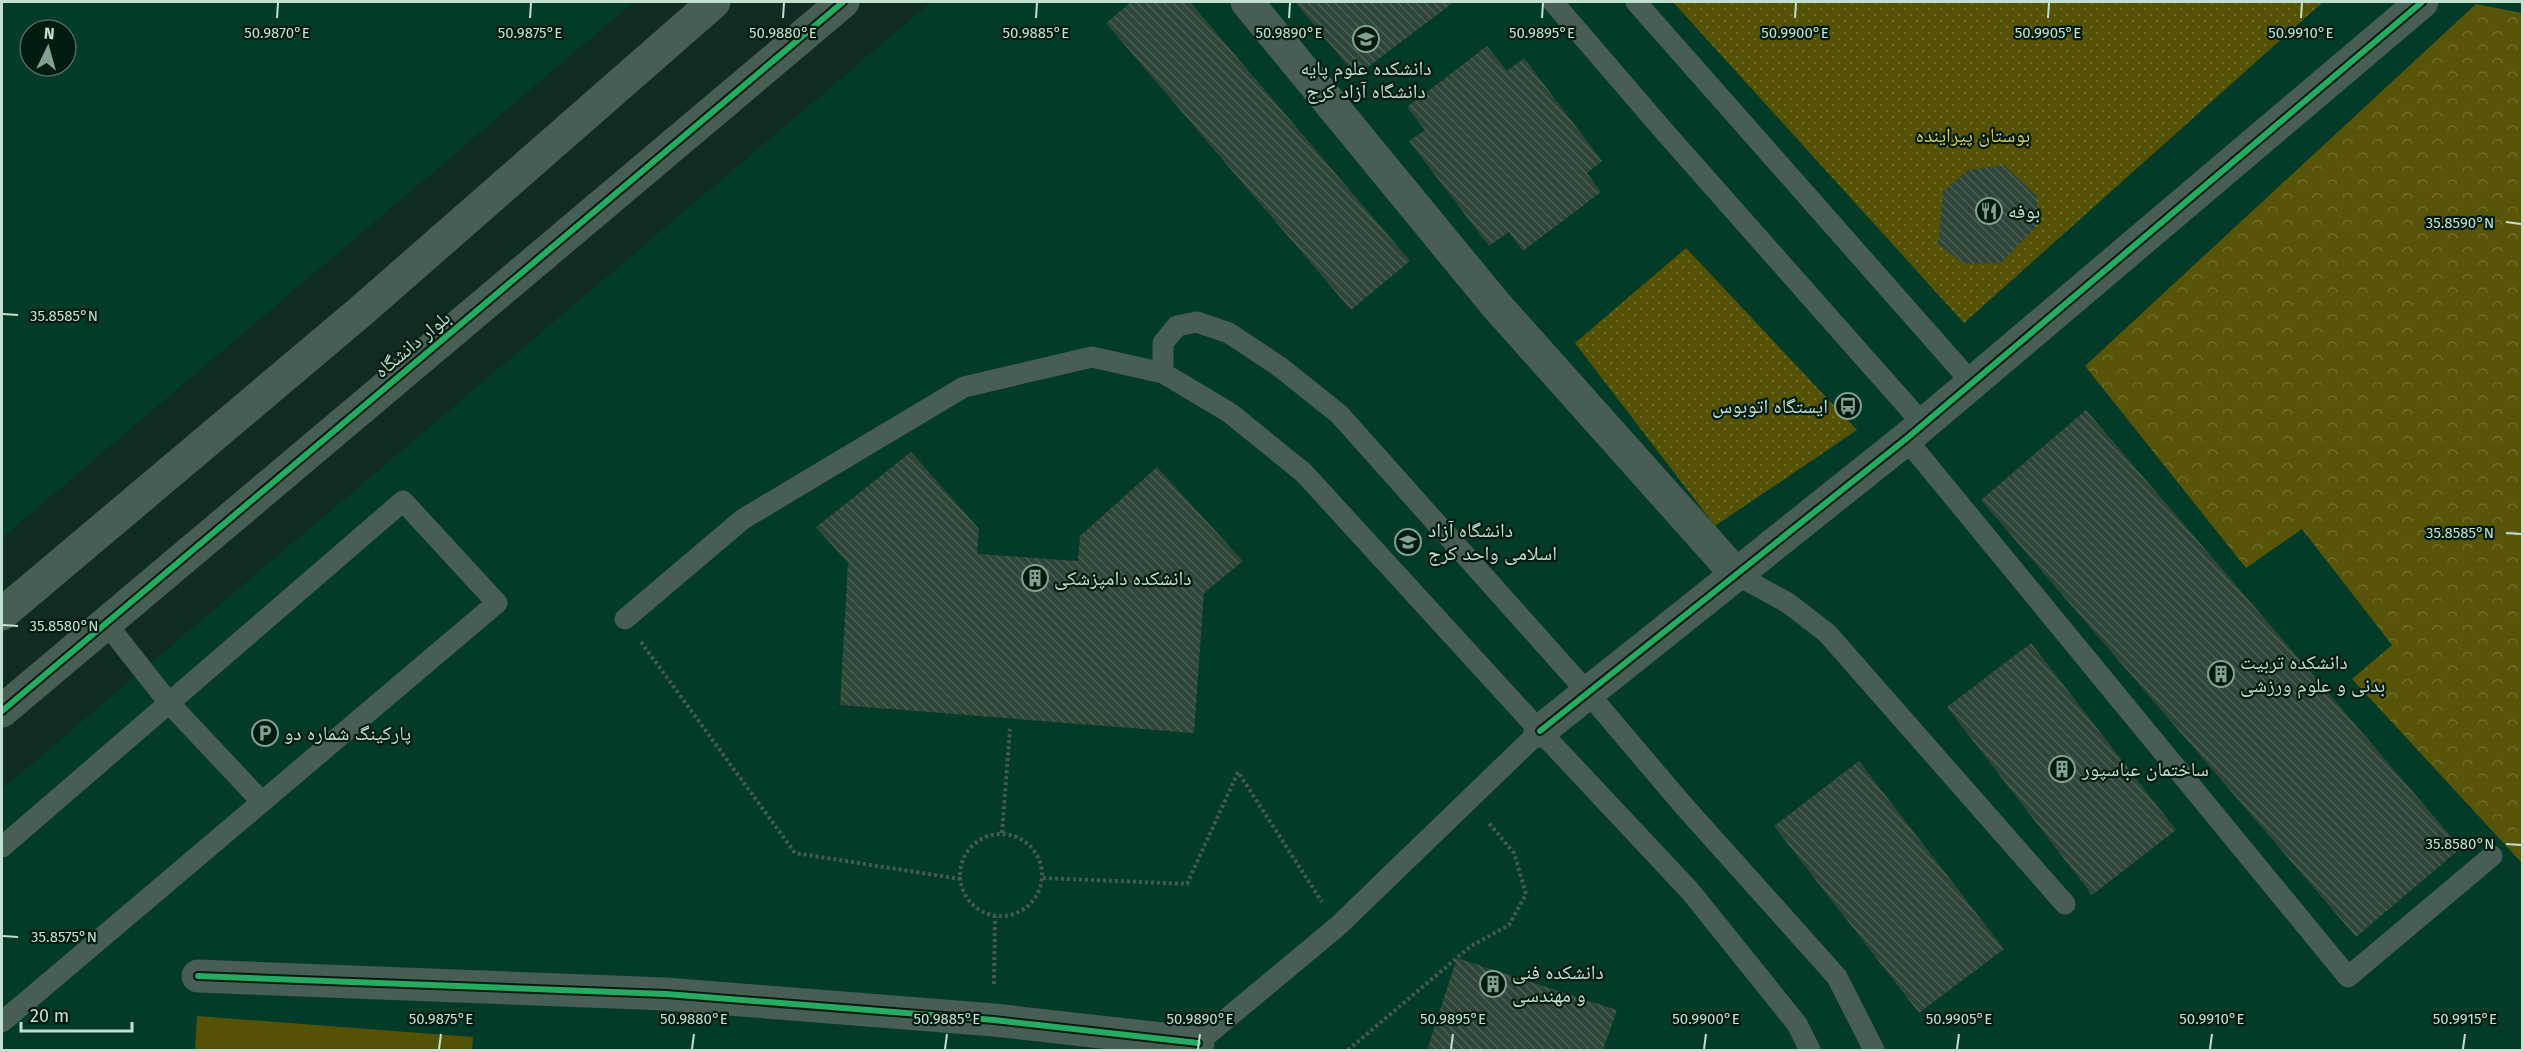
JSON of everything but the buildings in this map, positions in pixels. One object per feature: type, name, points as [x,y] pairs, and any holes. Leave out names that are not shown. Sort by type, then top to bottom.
[{"type":"street","points":[[2,614],[360,312],[714,2]]},
{"type":"street","name":"بلوار دانشگاه","points":[[2,711],[843,2]]},
{"type":"street","points":[[1247,2],[1496,305],[1737,575]]},
{"type":"street","points":[[1540,731],[1915,432],[2422,2]]},
{"type":"street","points":[[198,976],[666,994],[994,1020],[1193,1047]]},
{"type":"lane","points":[[1553,2],[1915,432],[2348,977],[2492,856]]},
{"type":"lane","points":[[1636,2],[1972,384]]},
{"type":"lane","points":[[1163,373],[1164,343],[1177,326],[1197,322],[1229,333],[1280,367],[1339,414],[1837,977],[1874,1050]]},
{"type":"lane","points":[[625,619],[743,519],[964,387],[1092,357],[1163,373],[1230,413],[1304,473],[1690,891],[1797,1024],[1810,1050]]},
{"type":"lane","points":[[2,847],[403,501],[497,603],[2,1022]]},
{"type":"lane","points":[[1737,575],[1788,603],[1827,633],[2065,904]]},
{"type":"lane","points":[[106,623],[169,704],[262,802]]},
{"type":"lane","points":[[1193,1047],[1338,926],[1540,731]]},
{"type":"path","points":[[625,619],[795,853],[960,879]]},
{"type":"path","points":[[1002,834],[1010,729]]},
{"type":"path","points":[[1043,878],[1187,884],[1238,772],[1338,926]]},
{"type":"path","points":[[1348,1050],[1471,946],[1509,925],[1526,894],[1514,853],[1469,800]]},
{"type":"path","points":[[1002,834],[1015,836],[1036,852],[1043,878],[1040,891],[1027,907],[1009,915],[995,916],[982,912],[971,903],[963,892],[960,879],[960,865],[966,852],[988,835],[1002,834]]},
{"type":"path","points":[[994,1020],[995,916]]},
{"type":"shaded area","points":[[2,2],[634,2],[2,538]]},
{"type":"shaded area","name":"دانشگاه آزاد اسلامی واحد کرج","points":[[931,2],[2522,2],[2522,1050],[2,1050],[2,789]]},
{"type":"green space","name":"بوستان پیراینده","points":[[1673,2],[2323,2],[1964,323]]},
{"type":"green space","points":[[2476,4],[2522,13],[2522,863],[2352,679],[2392,645],[2302,529],[2246,568],[2085,366]]},
{"type":"green space","points":[[1686,248],[1857,430],[1715,526],[1575,343]]},
{"type":"green space","points":[[197,1016],[473,1037],[472,1050],[195,1050]]},
{"type":"cycle path","points":[[2,711],[843,2]]},
{"type":"cycle path","points":[[1540,731],[1906,439],[2422,2]]},
{"type":"cycle path","points":[[198,976],[666,994],[994,1020],[1198,1043]]},
{"type":"place","name":"دانشکده علوم پایه دانشگاه آزاد کرج","points":[[1366,39]]},
{"type":"place","name":"بوفه","points":[[1989,211]]},
{"type":"place","name":"ایستگاه اتوبوس","points":[[1848,406]]},
{"type":"place","name":"دانشگاه آزاد اسلامی واحد کرج","points":[[1408,542]]},
{"type":"place","name":"دانشکده دامپزشکی","points":[[1035,578]]},
{"type":"place","name":"دانشکده تربیت بدنی و علوم ورزشی","points":[[2221,674]]},
{"type":"place","name":"پارکینگ شماره دو","points":[[265,733]]},
{"type":"place","name":"ساختمان عباسپور","points":[[2062,769]]},
{"type":"place","name":"دانشکده فنی و مهندسی","points":[[1493,984]]}]
